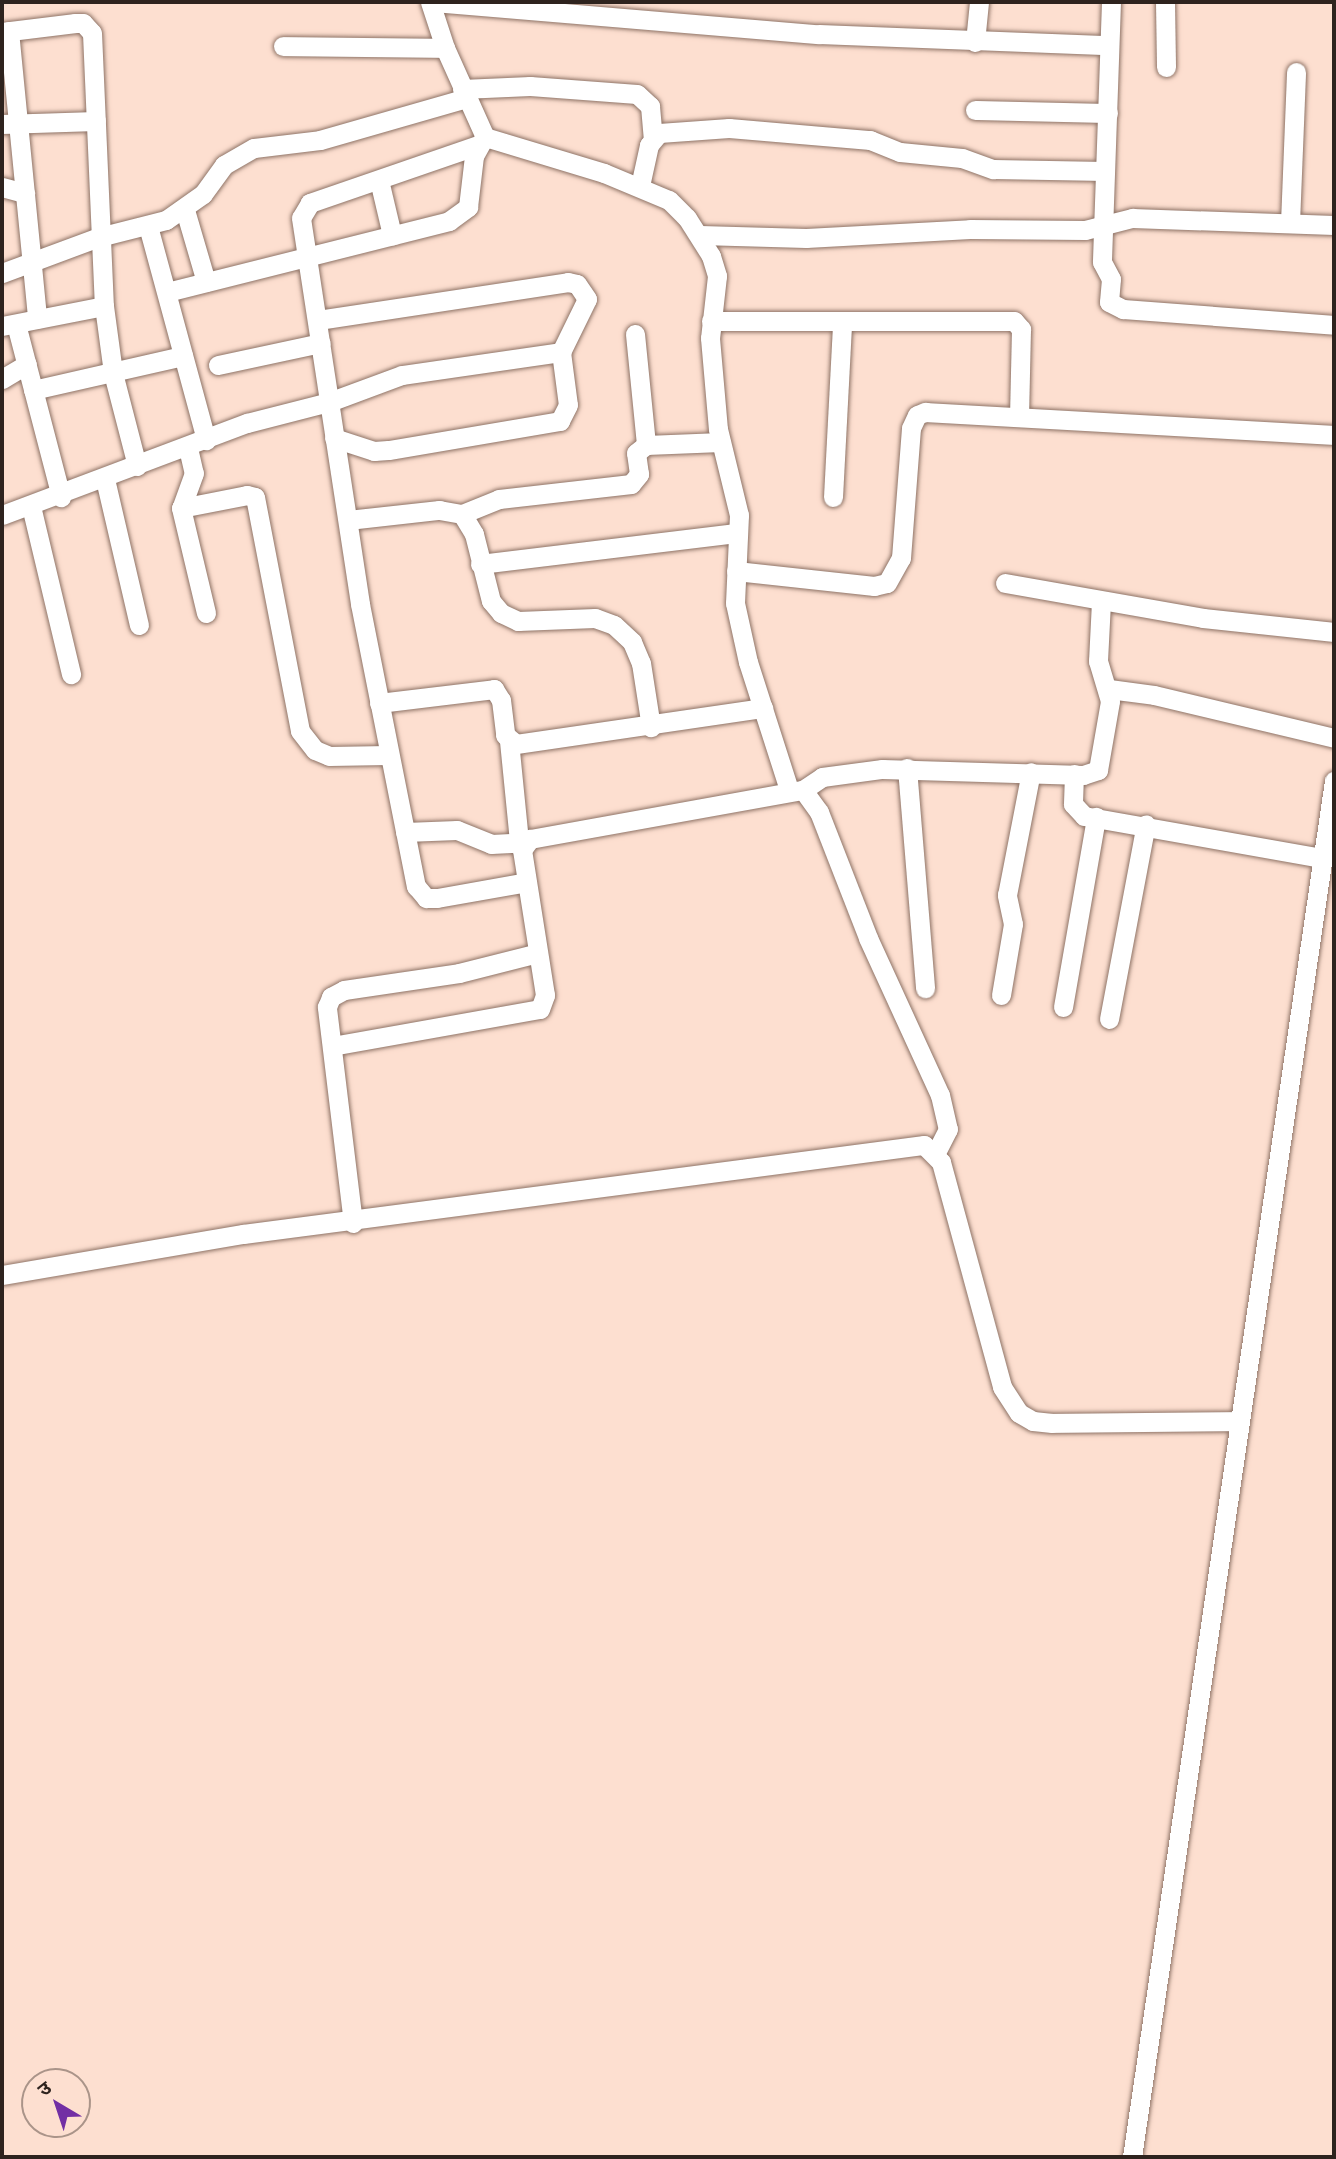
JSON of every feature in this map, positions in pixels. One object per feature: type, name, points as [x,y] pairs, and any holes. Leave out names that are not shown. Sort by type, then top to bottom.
[{"type":"street","points":[[167,292],[308,254],[449,221],[468,207],[481,141],[445,48],[432,2],[711,27],[975,42],[1110,45]]},
{"type":"street","points":[[975,42],[979,2]]},
{"type":"street","points":[[1111,2],[1102,262],[1111,279],[1109,302],[1113,307],[1334,325]]},
{"type":"street","points":[[1165,2],[1166,67]]},
{"type":"street","points":[[37,319],[25,193],[10,124],[6,32],[75,23],[89,27],[104,306],[113,373],[136,466]]},
{"type":"street","points":[[283,46],[445,48]]},
{"type":"street","points":[[1290,223],[1296,72]]},
{"type":"street","points":[[2,273],[99,237],[148,226],[185,210],[224,165],[246,151],[377,126],[464,94],[530,86],[637,94],[650,106],[653,138],[640,186]]},
{"type":"street","points":[[975,110],[1108,113]]},
{"type":"street","points":[[10,124],[96,121]]},
{"type":"street","points":[[653,138],[669,131],[766,128],[870,141],[900,152],[962,158],[993,169],[1105,171]]},
{"type":"street","points":[[527,882],[426,898],[416,886],[388,755],[334,438],[303,209],[481,141],[640,186],[669,201],[700,235],[717,276],[711,321],[710,360],[721,442],[737,495],[736,571],[740,633],[763,708],[796,790],[819,813],[868,938],[940,1096],[948,1129],[936,1153]]},
{"type":"street","points":[[379,180],[392,235]]},
{"type":"street","points":[[2,187],[25,193]]},
{"type":"street","points":[[185,210],[206,282]]},
{"type":"street","points":[[700,235],[806,238],[1104,227],[1132,218],[1334,225]]},
{"type":"street","points":[[148,226],[183,356],[197,444],[194,473],[181,508],[206,613]]},
{"type":"street","points":[[318,320],[578,284],[587,299],[561,352],[568,405],[560,421],[388,450],[374,451],[334,438]]},
{"type":"street","points":[[61,497],[27,364],[9,325],[104,306]]},
{"type":"street","points":[[711,321],[842,324],[1014,321],[1021,329],[1019,417]]},
{"type":"street","points":[[833,497],[842,324]]},
{"type":"street","points":[[635,334],[646,445]]},
{"type":"street","points":[[218,365],[321,344]]},
{"type":"street","points":[[2,515],[61,497],[276,414],[329,402],[402,375],[561,352]]},
{"type":"street","points":[[33,390],[183,356]]},
{"type":"street","points":[[2,379],[27,364]]},
{"type":"street","points":[[736,571],[874,586],[887,583],[901,558],[911,428],[917,415],[1019,417],[1334,435]]},
{"type":"street","points":[[348,520],[439,510],[462,514],[499,499],[631,484],[639,474],[636,453],[646,445],[721,442]]},
{"type":"street","points":[[105,479],[139,625]]},
{"type":"street","points":[[181,508],[247,495],[255,498],[300,731],[316,750],[330,756],[388,755]]},
{"type":"street","points":[[31,506],[71,674]]},
{"type":"street","points":[[462,514],[474,534],[491,601],[518,621],[595,618],[614,625],[632,642],[641,663],[651,727]]},
{"type":"street","points":[[480,564],[738,533]]},
{"type":"street","points":[[1004,583],[1101,602],[1334,632]]},
{"type":"street","points":[[405,832],[457,830],[491,844],[522,842],[796,790],[834,774],[907,768],[1092,774],[1102,763],[1109,690],[1098,661],[1101,602]]},
{"type":"street","points":[[332,1046],[540,1009],[545,995],[501,701],[494,689],[379,703]]},
{"type":"street","points":[[1109,690],[1154,695],[1334,738]]},
{"type":"street","points":[[509,741],[651,727],[763,708]]},
{"type":"street","points":[[907,768],[925,988]]},
{"type":"street","points":[[1001,995],[1013,924],[1007,895],[1031,772]]},
{"type":"street","points":[[1074,775],[1073,804],[1077,812],[1322,858]]},
{"type":"street","points":[[1132,2157],[1159,1948],[1235,1463],[1237,1422],[1334,781]]},
{"type":"street","points":[[1063,1007],[1096,817]]},
{"type":"street","points":[[1109,1019],[1146,824]]},
{"type":"street","points":[[354,1223],[327,1007],[331,997],[344,990],[459,973],[538,953]]},
{"type":"street","points":[[2,1275],[176,1244],[354,1223],[912,1144],[924,1145],[936,1153],[1002,1387],[1019,1413],[1032,1421],[1052,1423],[1237,1422]]}]
